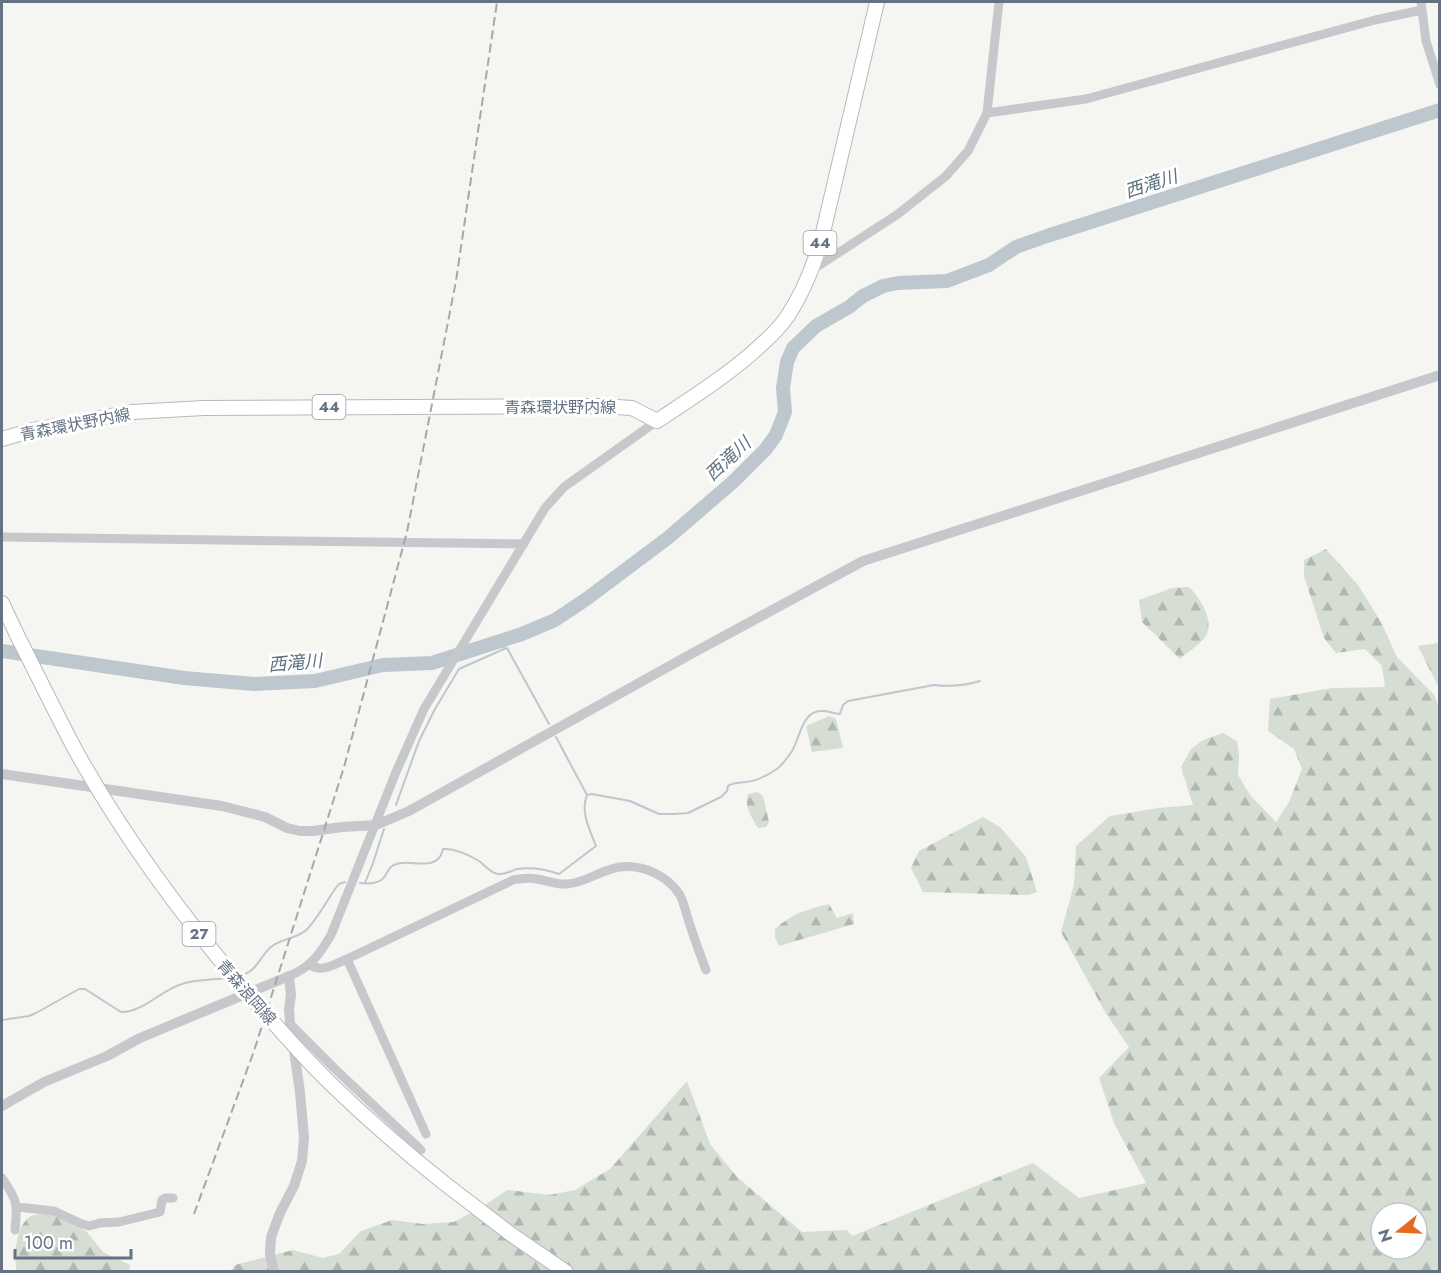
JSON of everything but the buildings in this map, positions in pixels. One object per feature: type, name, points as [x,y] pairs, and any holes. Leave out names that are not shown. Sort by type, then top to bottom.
[{"type":"main road","name":"44","points":[[657,421],[749,356],[772,334],[786,319],[812,270],[821,241],[877,2]]},
{"type":"main road","name":"青森環状野内線","points":[[2,439],[33,430],[132,412],[204,408],[602,406],[632,408],[657,421]]},
{"type":"main road","name":"青森浪岡線","points":[[2,603],[78,754],[119,822],[170,896],[223,964],[330,1083],[402,1149],[512,1235],[566,1272]]},
{"type":"street","points":[[812,270],[898,214],[946,176],[968,152],[987,113],[999,2]]},
{"type":"street","points":[[987,113],[1086,99],[1421,6],[1426,41],[1440,85]]},
{"type":"street","points":[[2,774],[222,806],[265,817],[287,828],[300,831],[376,825],[409,811],[681,659],[863,561],[1440,375]]},
{"type":"street","points":[[2,1106],[44,1082],[107,1056],[140,1038],[289,976],[310,965],[331,935],[424,709],[545,508],[564,487],[657,421]]},
{"type":"street","points":[[2,537],[524,544]]},
{"type":"street","points":[[310,965],[316,969],[325,968],[347,959],[513,880],[526,878],[569,884],[618,867],[633,866],[649,870],[664,878],[681,897],[706,970]]},
{"type":"street","points":[[347,959],[426,1134]]},
{"type":"street","points":[[274,1272],[270,1254],[271,1236],[294,1186],[302,1161],[304,1138],[290,1024],[289,976]]},
{"type":"street","points":[[290,1024],[335,1070],[421,1150]]},
{"type":"street","points":[[2,1178],[12,1192],[17,1207],[15,1230]]},
{"type":"street","points":[[17,1207],[54,1211],[89,1226],[119,1222],[160,1212],[162,1200],[173,1198]]},
{"type":"green space","points":[[1326,549],[1358,585],[1381,622],[1397,657],[1435,696],[1440,711],[1439,1271],[230,1272],[235,1265],[293,1250],[323,1258],[339,1254],[361,1231],[392,1220],[423,1224],[454,1222],[507,1190],[549,1195],[575,1190],[610,1169],[687,1081],[710,1144],[737,1177],[802,1232],[847,1230],[852,1236],[1033,1163],[1079,1198],[1146,1183],[1114,1123],[1099,1078],[1129,1047],[1105,1012],[1061,932],[1074,885],[1076,846],[1110,816],[1193,805],[1181,767],[1191,749],[1203,740],[1223,733],[1237,741],[1238,775],[1250,795],[1276,822],[1289,802],[1302,769],[1294,749],[1268,731],[1270,699],[1332,688],[1385,687],[1382,666],[1365,649],[1336,653],[1324,638],[1304,576],[1304,560]]},
{"type":"green space","points":[[1189,587],[1198,597],[1209,624],[1205,637],[1180,659],[1142,622],[1139,600],[1172,588]]},
{"type":"green space","points":[[1440,643],[1439,688],[1418,646]]},
{"type":"green space","points":[[829,716],[836,719],[843,748],[812,752],[806,726]]},
{"type":"green space","points":[[757,792],[763,796],[769,822],[766,827],[758,828],[748,807],[748,794]]},
{"type":"green space","points":[[983,817],[1000,827],[1026,857],[1037,892],[1028,895],[923,892],[911,868],[919,851]]},
{"type":"green space","points":[[829,904],[837,918],[853,913],[854,924],[779,946],[775,937],[775,929],[787,919]]},
{"type":"green space","points":[[46,1214],[59,1217],[86,1231],[103,1252],[130,1265],[129,1271],[17,1272],[15,1258],[22,1226],[31,1216]]},
{"type":"waterway","name":"西滝川","points":[[2,651],[184,678],[254,684],[315,681],[383,665],[432,663],[522,634],[555,620],[585,600],[669,537],[734,481],[765,450],[776,435],[785,412],[783,388],[787,362],[793,348],[816,326],[863,296],[883,286],[898,283],[947,281],[989,265],[1016,247],[1047,236],[1440,110]]},
{"type":"waterway","points":[[396,805],[419,741],[459,669],[504,649],[501,642]]},
{"type":"waterway","points":[[504,649],[507,648],[549,724]]},
{"type":"waterway","points":[[360,883],[380,881],[391,867],[399,863],[423,864],[434,861],[440,857],[443,849],[466,854],[498,874],[528,868],[559,874],[596,846],[585,814],[587,795],[630,801],[659,814],[688,813],[721,797],[727,791],[728,786],[734,783],[754,780],[777,769],[795,746],[802,726],[815,712],[840,714],[843,705],[848,701],[934,685],[957,686],[980,681]]},
{"type":"waterway","points":[[556,737],[587,795]]},
{"type":"waterway","points":[[365,883],[384,829]]},
{"type":"waterway","points":[[241,975],[246,974],[258,964],[275,944],[297,936],[309,928],[335,889],[339,884],[345,882]]},
{"type":"waterway","points":[[2,1020],[29,1016],[79,989],[85,989],[121,1012],[137,1009],[185,983],[227,978]]},
{"type":"railway","points":[[194,1214],[254,1051],[344,767],[407,532],[456,281],[497,2]]}]
